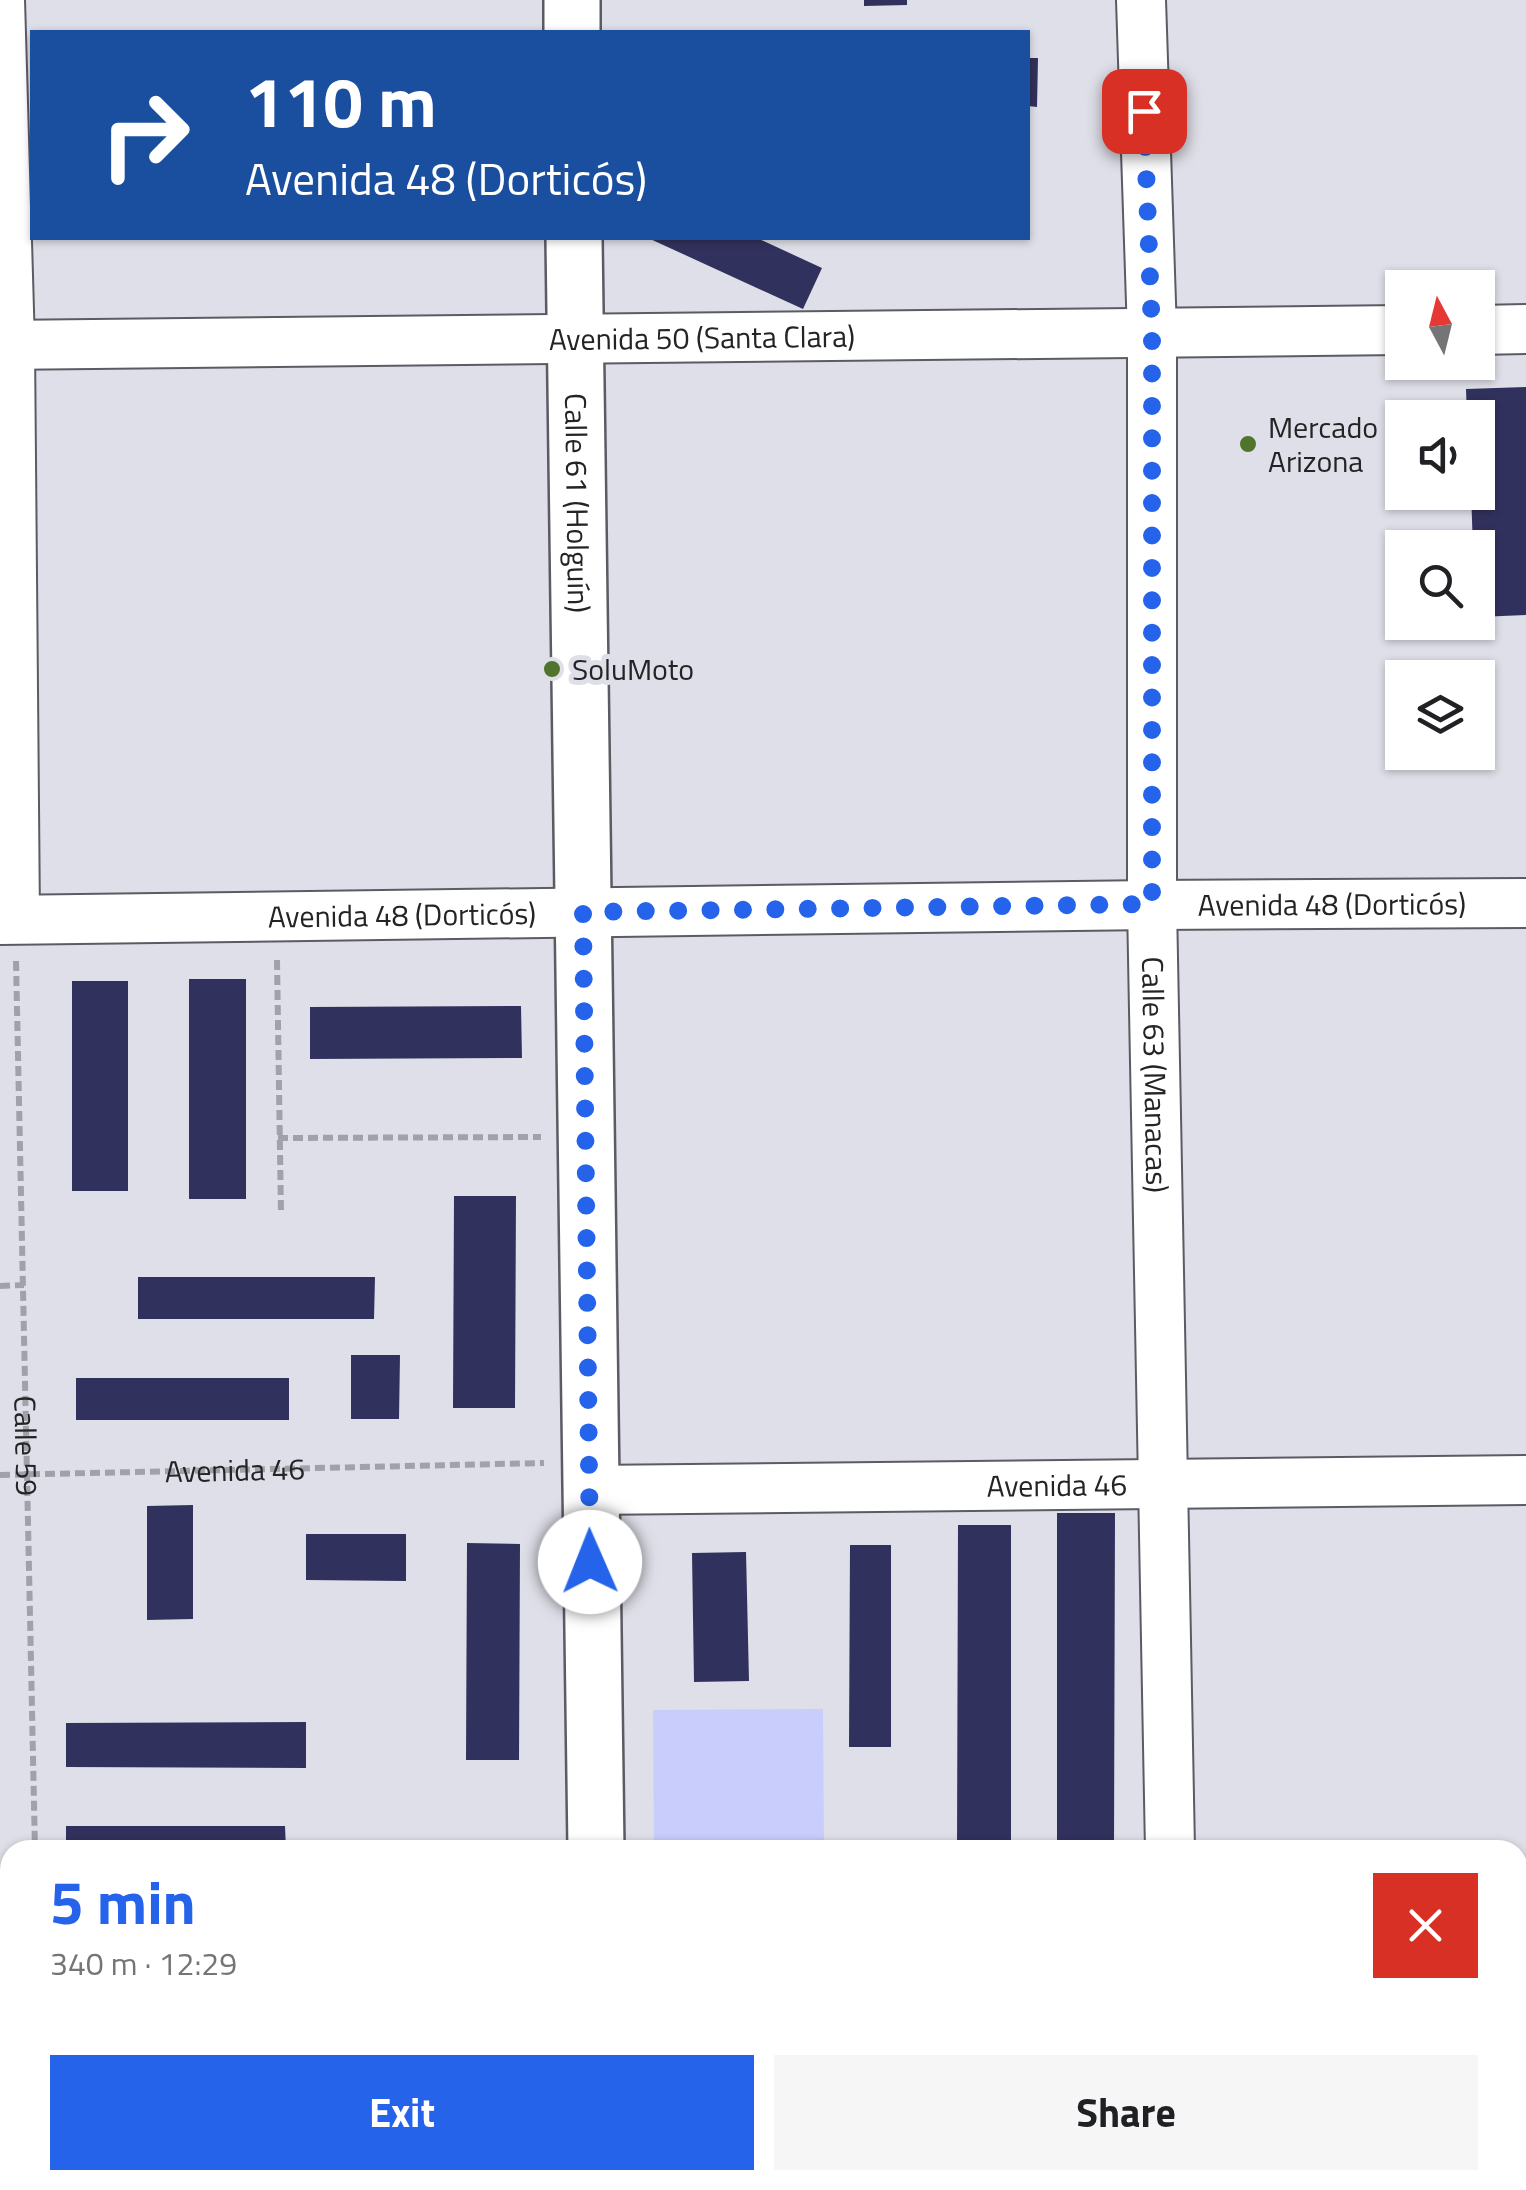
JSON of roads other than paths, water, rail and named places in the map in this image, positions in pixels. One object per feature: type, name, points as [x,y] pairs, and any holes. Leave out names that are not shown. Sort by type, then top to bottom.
[{"type":"street","points":[[0,0],[8,920]]},
{"type":"street","points":[[572,0],[572,30]]},
{"type":"street","name":"Calle 63 (Manacas)","points":[[1141,0],[1152,333],[1152,904],[1170,1840]]},
{"type":"street","name":"Calle 61 (Holguín)","points":[[574,240],[596,1840]]},
{"type":"street","points":[[1495,330],[1526,329]]},
{"type":"street","name":"Avenida 50 (Santa Clara)","points":[[5,345],[1385,330]]},
{"type":"street","name":"Avenida 48 (Dorticós)","points":[[8,920],[1152,904],[1526,903]]},
{"type":"street","name":"Avenida 46","points":[[590,1476],[1162,1485],[1526,1480]]},
{"type":"place","name":"Mercado Arizona","points":[[1248,444]]},
{"type":"place","name":"SoluMoto","points":[[552,669]]}]
